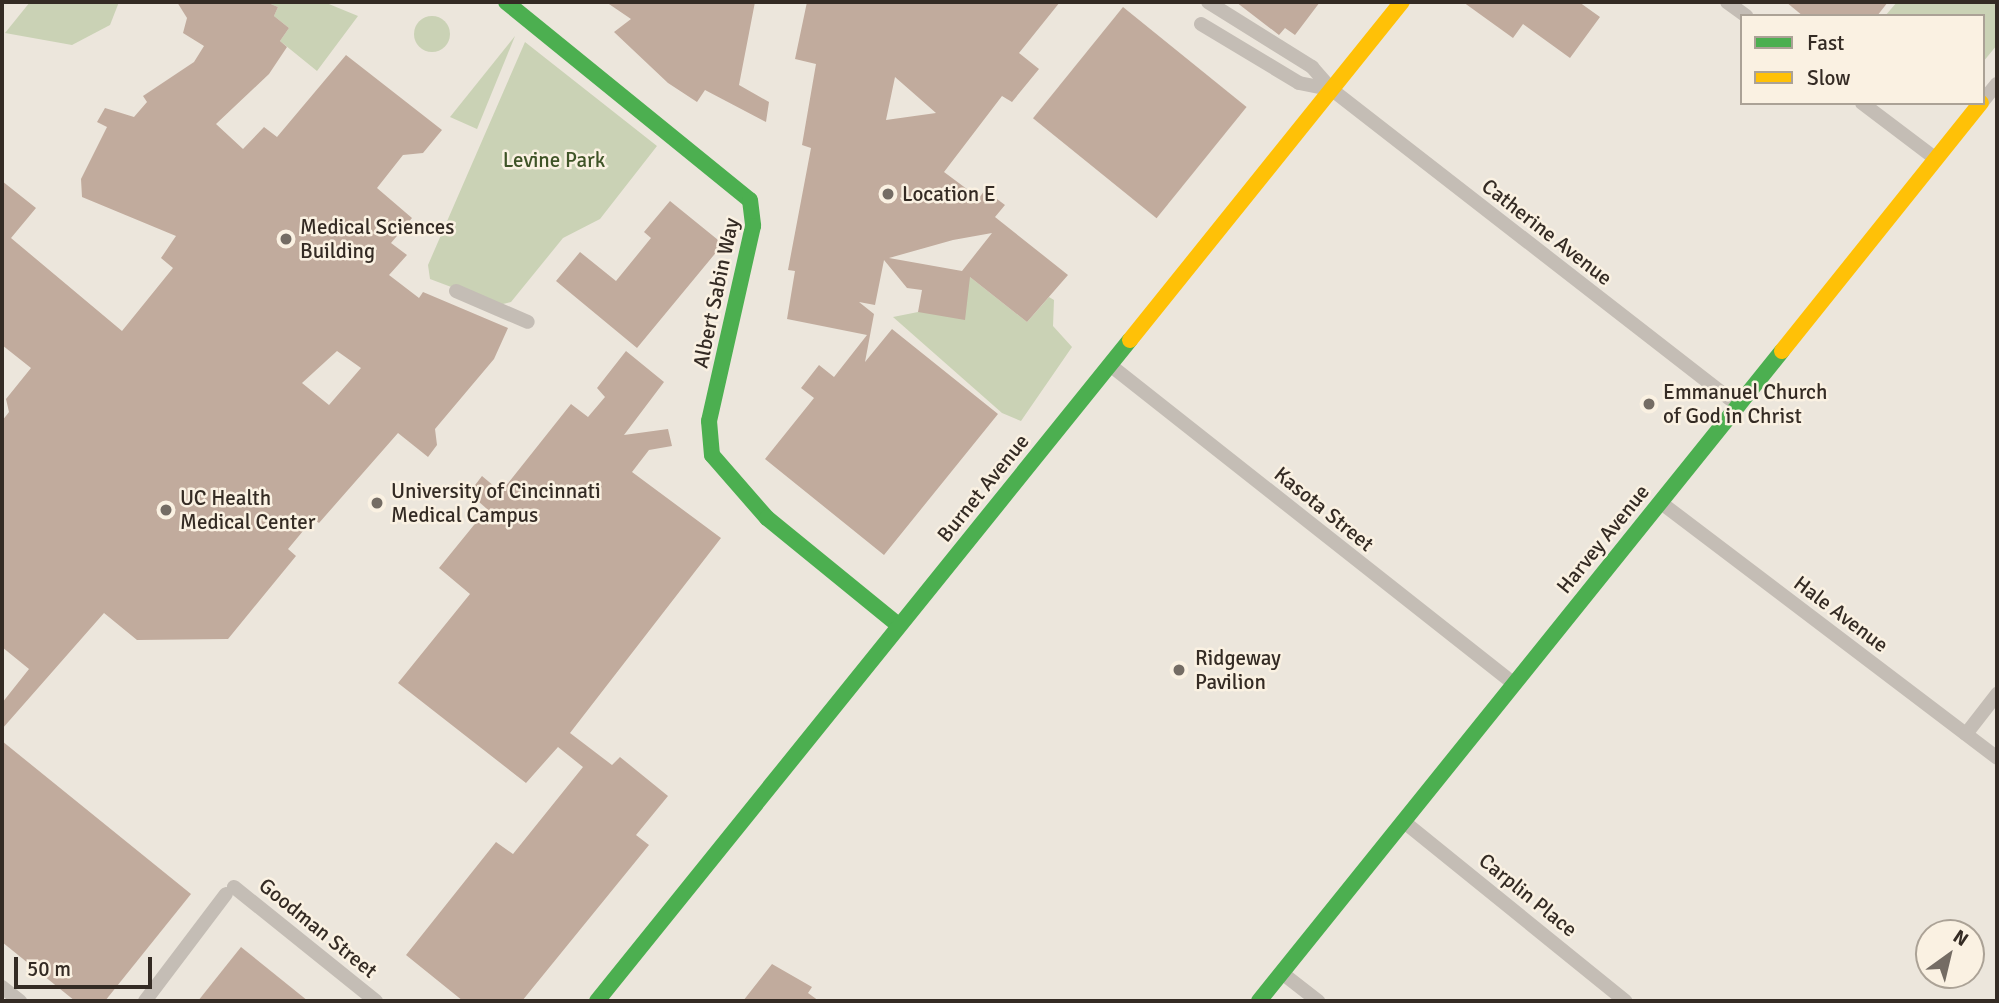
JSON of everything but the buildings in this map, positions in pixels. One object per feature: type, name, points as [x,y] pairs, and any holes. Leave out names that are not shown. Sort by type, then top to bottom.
[{"type":"street","name":"Albert Sabin Way","points":[[506,2],[750,200],[753,226],[709,421],[712,455],[767,518],[898,625]]},
{"type":"street","name":"Catherine Avenue","points":[[1208,2],[1312,67],[1331,89],[1738,406]]},
{"type":"street","name":"Burnet Avenue","points":[[597,1001],[1402,2]]},
{"type":"street","points":[[1727,2],[1743,14]]},
{"type":"street","name":"Catherine Avenue","points":[[1200,24],[1299,83],[1331,89]]},
{"type":"street","name":"Harvey Avenue","points":[[1985,98],[1997,84]]},
{"type":"street","points":[[1865,105],[1936,159]]},
{"type":"street","name":"Harvey Avenue","points":[[1259,1001],[1980,105]]},
{"type":"street","points":[[456,291],[528,322]]},
{"type":"street","name":"Kasota Street","points":[[1110,365],[1513,683]]},
{"type":"street","name":"Hale Avenue","points":[[1660,502],[1997,758]]},
{"type":"street","points":[[1966,734],[1997,694]]},
{"type":"street","name":"Carplin Place","points":[[1403,821],[1625,1001]]},
{"type":"street","name":"Goodman Street","points":[[145,1001],[230,891],[376,1001]]},
{"type":"street","points":[[1282,973],[1318,1001]]},
{"type":"street","points":[[2,987],[20,1001]]},
{"type":"green space","points":[[30,2],[119,2],[110,25],[72,45],[5,33]]},
{"type":"green space","points":[[266,2],[324,2],[358,16],[317,71],[280,41],[289,28],[274,16],[278,7]]},
{"type":"green space","points":[[1897,2],[1997,2],[1997,45],[1985,60],[1985,14],[1887,14]]},
{"type":"green space","points":[[432,16],[444,22],[450,34],[444,46],[432,52],[420,46],[414,34],[420,22]]},
{"type":"green space","points":[[515,36],[477,129],[450,117]]},
{"type":"green space","name":"Levine Park","points":[[525,42],[657,146],[600,219],[563,238],[511,302],[499,305],[430,279],[428,265]]},
{"type":"green space","points":[[970,277],[1027,322],[1049,297],[1054,300],[1053,326],[1072,347],[1021,421],[1002,413],[893,317],[918,312]]},
{"type":"traffic: fast","points":[[506,2],[750,200],[753,226],[709,421],[712,455],[767,518],[898,625]]},
{"type":"traffic: fast","points":[[597,1001],[1130,340]]},
{"type":"traffic: fast","points":[[1259,1001],[1782,351]]},
{"type":"traffic: slow","points":[[1130,340],[1402,2]]},
{"type":"traffic: slow","points":[[1782,351],[1979,105]]},
{"type":"place","name":"Location E","points":[[888,194]]},
{"type":"place","name":"Medical Sciences Building","points":[[286,239]]},
{"type":"place","name":"Emmanuel Church of God in Christ","points":[[1649,404]]},
{"type":"place","name":"University of Cincinnati Medical Campus","points":[[377,503]]},
{"type":"place","name":"UC Health Medical Center","points":[[166,510]]},
{"type":"place","name":"Ridgeway Pavilion","points":[[1179,670]]}]
